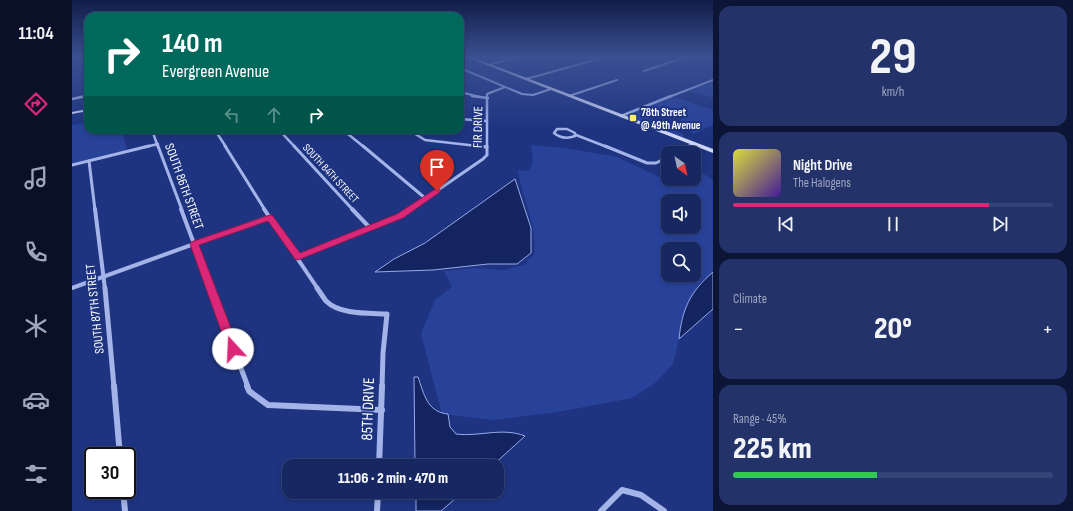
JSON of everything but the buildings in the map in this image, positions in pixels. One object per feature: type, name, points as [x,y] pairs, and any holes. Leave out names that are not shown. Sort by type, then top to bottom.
[{"type":"street","points":[[490,81],[527,95],[551,89]]},
{"type":"street","points":[[531,81],[713,151]]},
{"type":"street","points":[[568,96],[613,81]]},
{"type":"street","points":[[621,116],[711,81]]},
{"type":"street","name":"FIR DRIVE","points":[[298,257],[400,216],[483,160],[487,156],[487,94],[491,91],[505,87]]},
{"type":"street","points":[[464,93],[474,97],[488,98]]},
{"type":"street","points":[[72,99],[84,97]]},
{"type":"street","points":[[72,111],[84,109]]},
{"type":"street","points":[[464,119],[487,121]]},
{"type":"street","points":[[576,135],[571,138],[564,138],[555,134],[554,131],[557,129],[570,130],[576,135],[647,163],[656,163],[661,160]]},
{"type":"street","name":"SOUTH 86TH STREET","points":[[154,134],[249,391],[268,405],[382,410]]},
{"type":"street","points":[[218,134],[270,217],[298,257]]},
{"type":"street","name":"SOUTH 84TH STREET","points":[[283,134],[370,228]]},
{"type":"street","points":[[348,134],[425,198]]},
{"type":"street","points":[[415,134],[425,140],[432,142],[486,147]]},
{"type":"street","points":[[72,165],[158,144]]},
{"type":"street","points":[[690,146],[694,144]]},
{"type":"street","name":"SOUTH 87TH STREET","points":[[89,161],[104,277],[119,447]]},
{"type":"street","points":[[72,288],[270,217]]},
{"type":"street","name":"85TH DRIVE","points":[[298,257],[326,301],[337,308],[349,311],[387,314],[383,353],[379,459]]},
{"type":"street","points":[[601,511],[622,490],[641,495],[664,511]]},
{"type":"street","points":[[124,499],[125,511]]},
{"type":"street","points":[[377,511],[378,499]]},
{"type":"shaded area","points":[[713,82],[713,98],[689,91]]},
{"type":"shaded area","points":[[674,97],[713,110],[713,125],[694,134],[679,123],[685,113],[672,109],[666,113],[648,115],[650,120],[683,134],[684,136],[682,138],[624,116]]},
{"type":"shaded area","points":[[84,123],[84,134],[123,134],[127,150],[72,164],[72,125]]},
{"type":"shaded area","points":[[531,145],[565,148],[617,157],[661,178],[661,186],[701,186],[701,172],[713,180],[713,272],[701,282],[681,319],[679,339],[673,364],[655,383],[632,398],[558,412],[493,420],[442,414],[421,334],[435,300],[452,287],[444,271],[474,268],[503,270],[527,264],[527,260],[534,255],[534,233],[518,170],[529,171],[533,163]]},
{"type":"shaded area","points":[[515,179],[531,228],[531,253],[517,264],[488,264],[433,270],[375,272],[394,259],[425,243]]},
{"type":"shaded area","points":[[713,272],[713,309],[679,339],[682,319],[688,302],[698,287]]},
{"type":"shaded area","points":[[414,377],[418,377],[427,401],[431,406],[441,413],[448,414],[450,427],[456,434],[465,435],[508,432],[525,436],[500,459],[415,459]]},
{"type":"shaded area","points":[[416,499],[455,499],[441,511],[416,511]]},
{"type":"place","name":"78th Street @ 49th Avenue","points":[[633,118]]},
{"type":"route","points":[[233,349],[194,244],[270,217],[298,257],[400,216],[437,191]]}]
